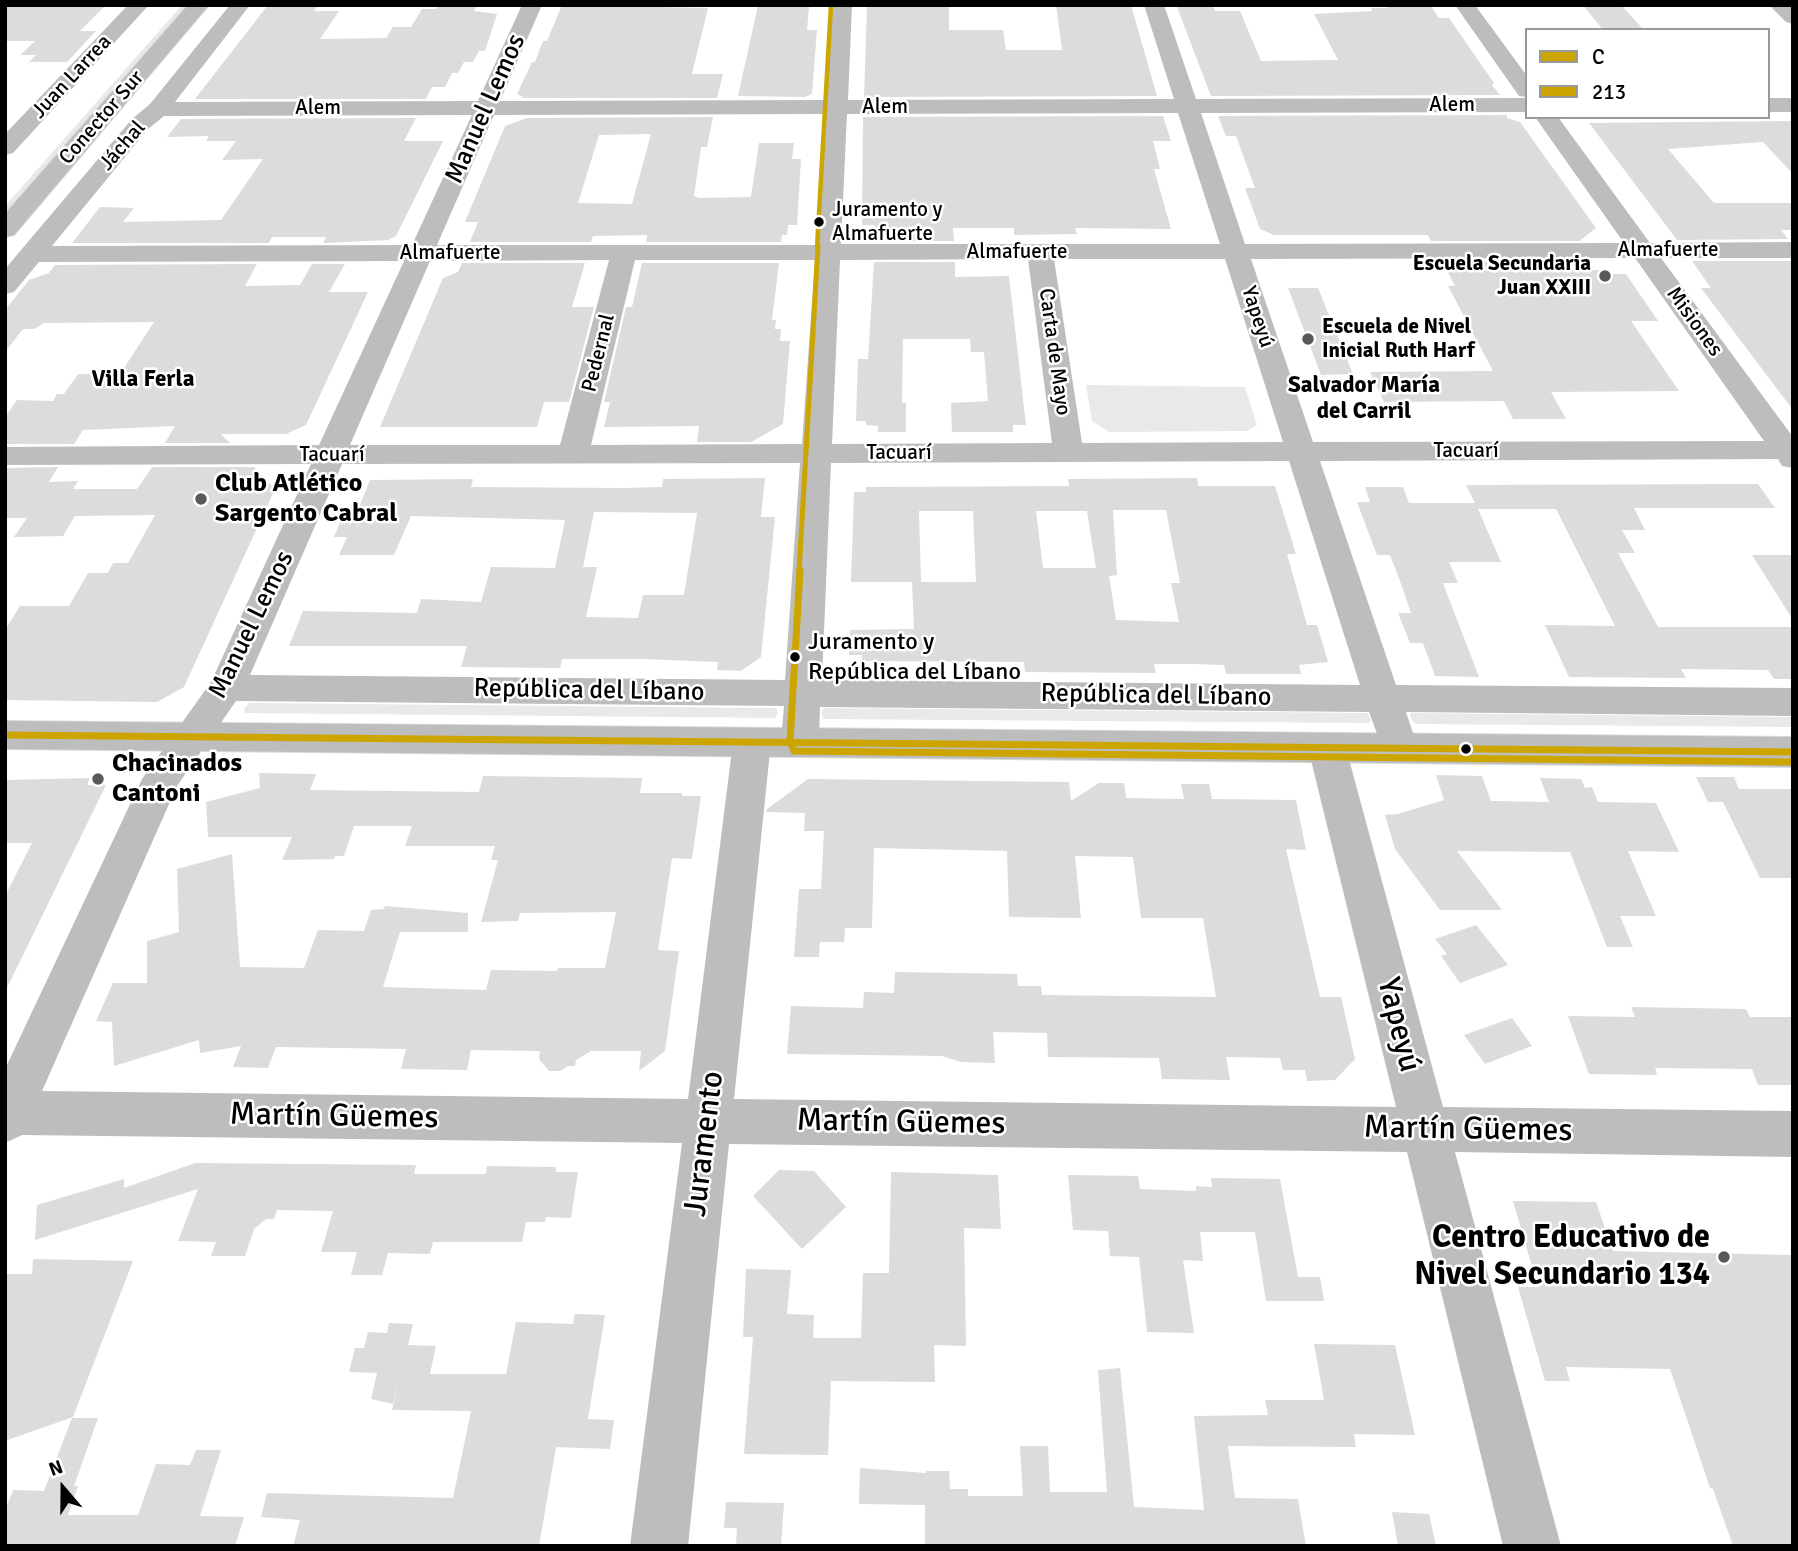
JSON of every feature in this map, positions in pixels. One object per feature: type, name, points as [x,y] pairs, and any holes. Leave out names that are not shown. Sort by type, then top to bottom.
[{"type":"street","name":"Juan Larrea","points":[[5,148],[139,5]]},
{"type":"street","points":[[153,26],[171,5]]},
{"type":"street","name":"Conector Sur","points":[[5,230],[199,5]]},
{"type":"street","name":"Jáchal","points":[[5,286],[140,124],[158,109],[240,5]]},
{"type":"street","name":"Manuel Lemos","points":[[7,1117],[162,779],[226,688],[532,5]]},
{"type":"street","points":[[800,742],[842,5]]},
{"type":"street","name":"Yapeyú","points":[[1154,5],[1399,748]]},
{"type":"street","points":[[1465,5],[1525,88]]},
{"type":"street","points":[[1779,5],[1793,18]]},
{"type":"street","points":[[19,104],[47,104]]},
{"type":"street","name":"Alem","points":[[158,109],[1525,105]]},
{"type":"street","points":[[1770,105],[1793,105]]},
{"type":"street","name":"Misiones","points":[[1547,119],[1791,453]]},
{"type":"street","name":"Almafuerte","points":[[31,254],[1793,250]]},
{"type":"street","name":"Carta de Mayo","points":[[1040,252],[1068,453]]},
{"type":"street","name":"Pedernal","points":[[573,454],[624,253]]},
{"type":"street","name":"Tacuarí","points":[[5,456],[1791,453]]},
{"type":"street","name":"República del Líbano","points":[[226,688],[1793,702]]},
{"type":"street","name":"República del Líbano","points":[[5,735],[1793,752]]},
{"type":"street","name":"Juramento","points":[[659,1546],[752,742]]},
{"type":"street","name":"Yapeyú","points":[[1327,748],[1532,1546]]},
{"type":"street","name":"Martín Güemes","points":[[7,1117],[708,1121],[1793,1134]]},
{"type":"shaded area","points":[[182,5],[188,5],[5,214],[5,206]]},
{"type":"shaded area","points":[[1086,385],[1245,387],[1257,425],[1247,431],[1109,432],[1092,421]]},
{"type":"shaded area","points":[[249,703],[776,708],[778,713],[775,718],[245,713],[244,709]]},
{"type":"shaded area","points":[[824,708],[1367,713],[1371,720],[1369,723],[823,719],[821,712]]},
{"type":"shaded area","points":[[1411,713],[1793,717],[1793,727],[1415,724],[1410,717]]},
{"type":"building","points":[[5,5],[105,6],[80,31],[96,31],[67,62],[29,62],[36,55],[20,55],[35,41],[5,41]]},
{"type":"building","points":[[268,5],[318,5],[314,11],[339,11],[320,39],[386,38],[393,27],[411,27],[422,9],[436,9],[439,5],[477,5],[474,11],[497,14],[485,51],[479,51],[473,62],[464,62],[458,73],[452,73],[445,87],[432,87],[426,99],[195,99]]},
{"type":"building","points":[[562,5],[708,8],[692,74],[723,74],[717,98],[525,98],[517,94],[543,41],[547,41]]},
{"type":"building","points":[[758,5],[809,7],[807,30],[817,30],[812,94],[805,97],[738,96]]},
{"type":"building","points":[[1056,5],[1131,5],[1157,96],[864,97],[867,6],[949,7],[949,30],[1003,30],[1006,50],[1062,50]]},
{"type":"building","points":[[1386,5],[1430,5],[1439,18],[1449,18],[1500,95],[1211,96],[1177,7],[1213,7],[1215,11],[1240,11],[1261,61],[1338,60],[1314,14],[1372,11],[1371,8],[1388,8]]},
{"type":"building","points":[[1583,5],[1621,5],[1642,28],[1601,28]]},
{"type":"building","points":[[1507,115],[1507,118],[1520,122],[1596,228],[1579,241],[1431,241],[1428,235],[1274,235],[1260,229],[1245,188],[1255,188],[1236,136],[1226,136],[1218,116]]},
{"type":"building","points":[[1163,116],[1171,141],[1153,141],[1160,169],[1154,169],[1171,229],[1075,228],[1077,234],[1014,235],[1014,228],[953,228],[954,241],[874,241],[875,225],[862,225],[863,117]]},
{"type":"building","points":[[713,117],[707,147],[701,147],[694,196],[699,198],[751,197],[759,143],[794,143],[792,159],[801,159],[797,225],[788,225],[787,235],[782,235],[781,242],[646,242],[647,235],[593,236],[591,242],[470,242],[478,222],[465,222],[505,126],[527,118]],"holes":[[[651,134],[632,204],[578,203],[599,135]]]},
{"type":"building","points":[[416,118],[404,141],[443,141],[396,236],[388,240],[323,243],[326,237],[272,237],[269,243],[72,243],[100,207],[134,208],[123,222],[221,220],[263,159],[222,160],[236,141],[206,141],[209,136],[167,137],[181,119]]},
{"type":"building","points":[[1793,121],[1793,174],[1763,142],[1668,149],[1714,203],[1793,203],[1793,230],[1781,230],[1788,239],[1677,240],[1589,123]]},
{"type":"building","points":[[1442,261],[1549,261],[1535,270],[1599,270],[1602,274],[1626,274],[1658,321],[1631,321],[1679,391],[1551,392],[1566,419],[1513,419],[1504,401],[1384,402],[1370,372],[1493,371],[1448,286],[1455,286]]},
{"type":"building","points":[[1692,261],[1793,261],[1793,410],[1701,288],[1711,288]]},
{"type":"building","points":[[874,262],[955,262],[955,277],[1009,276],[1026,425],[1013,425],[1013,432],[952,432],[951,403],[988,401],[984,352],[971,352],[970,339],[903,339],[902,403],[906,403],[906,432],[878,432],[878,426],[866,425],[866,421],[856,421],[858,359],[868,359]]},
{"type":"building","points":[[462,263],[585,263],[572,307],[594,307],[569,402],[544,402],[537,427],[380,427],[443,278],[458,272]]},
{"type":"building","points":[[642,263],[779,263],[772,320],[776,320],[775,329],[781,329],[780,341],[790,341],[783,424],[751,442],[697,442],[699,426],[604,427],[610,402],[604,402],[626,307],[632,307]]},
{"type":"building","points":[[257,264],[245,286],[300,285],[312,264],[345,264],[329,292],[368,292],[306,425],[286,434],[221,434],[230,443],[165,443],[175,426],[83,430],[74,444],[5,444],[5,417],[17,400],[53,401],[57,394],[64,394],[78,374],[112,374],[114,371],[122,371],[154,322],[44,323],[34,329],[23,329],[5,352],[5,310],[29,280],[49,273],[55,265]]},
{"type":"building","points":[[1288,288],[1318,288],[1353,374],[1321,375]]},
{"type":"building","points":[[58,467],[49,482],[78,481],[73,489],[137,489],[152,467],[254,467],[275,489],[184,687],[157,702],[5,700],[5,630],[20,606],[69,606],[88,573],[108,573],[113,563],[128,563],[155,515],[75,516],[63,536],[14,537],[27,518],[5,518],[5,468]]},
{"type":"building","points":[[765,478],[761,517],[775,517],[761,657],[741,671],[717,670],[718,662],[643,659],[562,659],[560,668],[461,667],[467,646],[289,646],[303,611],[417,613],[421,599],[481,602],[491,567],[555,568],[565,520],[411,516],[394,555],[339,555],[347,537],[334,537],[346,507],[359,507],[370,480],[473,479],[471,487],[624,488],[662,487],[663,479]],"holes":[[[594,512],[697,513],[684,595],[643,595],[638,618],[586,617],[597,567],[583,567]]]},
{"type":"building","points":[[1197,478],[1198,486],[1275,486],[1296,554],[1287,554],[1307,625],[1317,625],[1328,662],[1299,665],[1301,674],[1226,674],[1224,665],[1192,664],[1154,664],[1156,673],[1025,672],[1024,662],[862,661],[862,655],[849,655],[850,630],[914,629],[912,582],[851,582],[854,492],[866,492],[866,487],[1069,486],[1068,479]],"holes":[[[1113,510],[1166,510],[1180,583],[1171,583],[1179,622],[1116,620],[1109,576],[1117,575]],[[919,511],[973,511],[976,582],[921,582]],[[1036,511],[1087,511],[1096,568],[1043,568]]]},
{"type":"building","points":[[1758,484],[1775,508],[1634,508],[1645,530],[1622,530],[1635,553],[1618,553],[1658,627],[1793,627],[1793,679],[1774,679],[1768,670],[1681,669],[1686,678],[1569,677],[1545,625],[1615,626],[1556,509],[1478,509],[1501,562],[1449,562],[1458,583],[1443,583],[1479,677],[1435,676],[1423,643],[1410,643],[1398,613],[1411,613],[1400,581],[1390,555],[1377,555],[1357,502],[1370,502],[1365,487],[1403,487],[1409,503],[1475,503],[1466,485]]},
{"type":"building","points":[[1752,555],[1793,555],[1793,620]]},
{"type":"building","points":[[259,773],[316,774],[310,790],[479,792],[483,776],[642,778],[640,793],[701,796],[692,859],[672,858],[658,950],[679,951],[665,1051],[639,1071],[641,1051],[591,1051],[576,1060],[575,1066],[549,1071],[539,1059],[540,1051],[471,1050],[467,1070],[401,1069],[406,1049],[276,1047],[268,1068],[233,1067],[241,1046],[200,1053],[199,1040],[114,1066],[112,1022],[96,1021],[113,983],[147,983],[147,941],[179,932],[177,869],[232,854],[240,967],[304,968],[318,930],[364,931],[371,910],[384,909],[385,906],[468,913],[468,932],[400,932],[383,987],[486,990],[491,970],[557,971],[558,968],[605,968],[616,912],[520,913],[518,921],[481,922],[498,860],[491,860],[495,846],[405,846],[412,826],[354,826],[344,856],[335,856],[334,859],[282,860],[292,837],[208,837],[206,802],[260,788]]},
{"type":"building","points":[[1436,775],[1482,776],[1491,801],[1549,802],[1540,778],[1581,779],[1585,788],[1592,787],[1598,802],[1656,803],[1679,852],[1628,851],[1656,916],[1620,916],[1633,947],[1607,947],[1570,852],[1457,851],[1502,910],[1440,910],[1395,849],[1385,815],[1398,814],[1444,800]]},
{"type":"building","points":[[1696,777],[1734,777],[1739,789],[1793,789],[1793,878],[1760,878],[1723,802],[1708,802]]},
{"type":"building","points":[[90,778],[87,785],[106,785],[5,992],[5,896],[32,843],[5,843],[5,780]]},
{"type":"building","points":[[808,779],[1069,782],[1071,801],[1099,783],[1124,783],[1126,798],[1184,799],[1181,784],[1209,784],[1212,799],[1296,800],[1306,850],[1286,849],[1320,997],[1341,997],[1355,1059],[1335,1080],[1307,1081],[1305,1070],[1283,1070],[1280,1058],[1226,1057],[1230,1080],[1162,1079],[1159,1058],[1048,1057],[1047,1033],[993,1032],[995,1063],[961,1062],[942,1056],[787,1054],[791,1006],[863,1008],[864,992],[894,993],[895,972],[1017,974],[1018,986],[1041,986],[1042,995],[1216,997],[1203,918],[1141,918],[1133,857],[1075,856],[1081,918],[1009,917],[1007,851],[874,848],[872,928],[845,928],[844,942],[820,942],[819,957],[794,957],[799,889],[821,889],[824,831],[804,831],[805,813],[766,812]]},
{"type":"building","points":[[1476,925],[1508,965],[1460,983],[1441,956],[1447,954],[1435,939]]},
{"type":"building","points":[[1631,1007],[1746,1009],[1750,1017],[1793,1017],[1793,1085],[1758,1085],[1752,1069],[1655,1068],[1657,1075],[1589,1074],[1568,1016],[1635,1017]]},
{"type":"building","points":[[1512,1018],[1532,1046],[1485,1064],[1464,1035]]},
{"type":"building","points":[[195,1163],[416,1165],[414,1174],[486,1174],[487,1166],[556,1167],[556,1172],[578,1172],[571,1218],[546,1217],[545,1222],[526,1222],[522,1242],[433,1242],[430,1254],[388,1253],[382,1275],[351,1275],[357,1252],[321,1252],[333,1211],[277,1210],[274,1219],[266,1219],[254,1229],[245,1256],[211,1256],[216,1242],[178,1241],[198,1189],[35,1240],[37,1205],[124,1179],[124,1188]]},
{"type":"building","points":[[779,1170],[814,1171],[846,1207],[802,1249],[753,1196]]},
{"type":"building","points":[[891,1172],[998,1175],[1001,1229],[964,1228],[966,1346],[934,1345],[935,1382],[831,1381],[828,1455],[744,1454],[753,1337],[743,1337],[746,1269],[791,1270],[787,1314],[814,1315],[813,1338],[861,1338],[863,1273],[889,1273]]},
{"type":"building","points":[[1068,1175],[1138,1176],[1140,1189],[1196,1191],[1196,1186],[1212,1187],[1211,1178],[1280,1179],[1298,1277],[1320,1277],[1324,1301],[1266,1301],[1255,1232],[1200,1232],[1203,1261],[1183,1260],[1194,1333],[1147,1332],[1139,1257],[1110,1256],[1108,1231],[1073,1230]]},
{"type":"building","points":[[1513,1201],[1596,1202],[1613,1251],[1793,1255],[1793,1546],[1733,1546],[1713,1489],[1710,1488],[1670,1369],[1566,1367],[1570,1381],[1545,1381],[1518,1287],[1538,1287]]},
{"type":"building","points":[[33,1259],[133,1261],[73,1417],[5,1441],[5,1274],[32,1274]]},
{"type":"building","points":[[575,1314],[605,1315],[588,1419],[614,1420],[610,1449],[556,1447],[539,1546],[293,1546],[300,1520],[261,1517],[267,1493],[453,1498],[471,1411],[392,1410],[401,1373],[393,1404],[371,1399],[377,1373],[349,1372],[355,1348],[364,1348],[368,1332],[387,1333],[389,1323],[413,1324],[408,1345],[436,1346],[430,1374],[506,1374],[516,1322],[573,1324]]},
{"type":"building","points":[[1314,1344],[1395,1345],[1415,1435],[1354,1434],[1356,1447],[1228,1446],[1235,1498],[1298,1499],[1306,1546],[925,1546],[925,1505],[859,1504],[860,1468],[926,1473],[949,1471],[950,1489],[968,1489],[968,1496],[1023,1496],[1020,1446],[1048,1446],[1050,1492],[1107,1492],[1098,1370],[1120,1368],[1134,1507],[1204,1510],[1194,1416],[1268,1415],[1265,1400],[1324,1400]]},
{"type":"building","points":[[72,1418],[98,1418],[74,1486],[78,1486],[68,1515],[138,1515],[156,1464],[190,1465],[196,1450],[221,1450],[200,1516],[244,1517],[235,1546],[5,1546],[5,1511],[13,1490],[44,1491]]},
{"type":"building","points":[[726,1502],[784,1503],[781,1546],[736,1546],[737,1528],[724,1528]]},
{"type":"building","points":[[1392,1512],[1429,1514],[1436,1546],[1398,1546]]},
{"type":"transit line","name":"213","points":[[831,5],[790,741],[794,751],[1793,762]]},
{"type":"transit line","name":"C","points":[[5,735],[1793,752]]},
{"type":"place","name":"Juramento y Almafuerte","points":[[819,222]]},
{"type":"place","name":"Escuela Secundaria Juan XXIII","points":[[1605,276]]},
{"type":"place","name":"Escuela de Nivel Inicial Ruth Harf","points":[[1308,339]]},
{"type":"place","name":"Club Atlético Sargento Cabral","points":[[201,499]]},
{"type":"place","name":"Juramento y República del Líbano","points":[[795,657]]},
{"type":"place","name":"Chacinados Cantoni","points":[[98,779]]},
{"type":"place","name":"Centro Educativo de Nivel Secundario 134","points":[[1724,1257]]},
{"type":"district","name":"Villa Ferla","points":[[143,380]]},
{"type":"district","name":"Salvador María del Carril","points":[[1364,399]]}]
